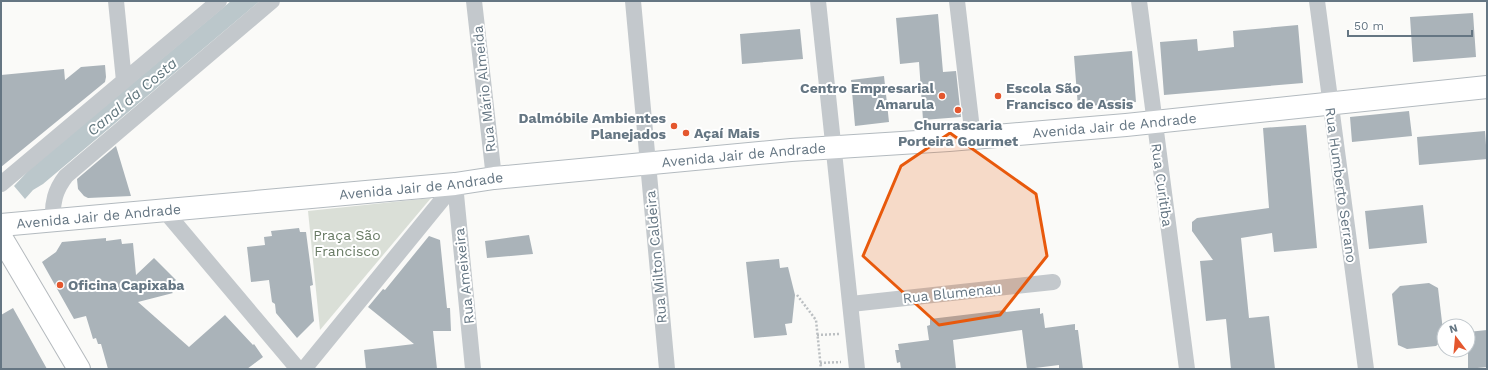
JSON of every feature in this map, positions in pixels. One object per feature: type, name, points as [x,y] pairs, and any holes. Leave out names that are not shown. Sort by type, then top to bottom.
[{"type":"main road","name":"Avenida Jair de Andrade","points":[[1,225],[455,184],[494,178],[833,147],[973,138],[1154,123],[1487,87]]},
{"type":"main road","points":[[1,237],[79,369]]},
{"type":"street","points":[[116,1],[124,81]]},
{"type":"street","points":[[1,184],[219,1]]},
{"type":"street","points":[[53,220],[53,200],[66,176],[272,1]]},
{"type":"street","name":"Rua Mário Almeida","points":[[474,1],[494,178]]},
{"type":"street","name":"Rua Milton Caldeira","points":[[633,1],[667,369]]},
{"type":"street","points":[[818,1],[857,369]]},
{"type":"street","points":[[957,1],[973,138]]},
{"type":"street","name":"Rua Curitiba","points":[[1139,1],[1187,369]]},
{"type":"street","name":"Rua Humberto Serrano","points":[[1317,1],[1366,369]]},
{"type":"street","points":[[304,369],[455,184]]},
{"type":"street","name":"Rua Ameixeira","points":[[455,184],[473,369]]},
{"type":"street","points":[[164,210],[298,369]]},
{"type":"street","name":"Rua Blumenau","points":[[851,304],[1053,282]]},
{"type":"path","points":[[797,295],[816,320],[820,369]]},
{"type":"highlighted area","points":[[950,133],[1036,194],[1047,256],[1000,315],[939,325],[863,256],[901,166]]},
{"type":"green space","name":"Praça São Francisco","points":[[431,198],[320,330],[308,211]]},
{"type":"water","name":"Canal da Costa","points":[[231,1],[260,1],[43,184],[33,190],[25,199],[14,186],[31,168]]},
{"type":"building","points":[[1473,13],[1476,57],[1413,62],[1410,17]]},
{"type":"building","points":[[938,14],[943,72],[956,71],[961,117],[923,120],[919,62],[900,64],[896,18]]},
{"type":"building","points":[[1298,25],[1303,83],[1164,95],[1160,42],[1197,39],[1198,51],[1234,47],[1233,31]]},
{"type":"building","points":[[800,29],[803,59],[742,64],[740,34]]},
{"type":"building","points":[[1132,51],[1136,102],[1078,107],[1074,56]]},
{"type":"building","points":[[105,65],[105,82],[1,167],[1,75],[64,69],[65,80],[81,67]]},
{"type":"building","points":[[884,76],[889,122],[855,126],[851,80]]},
{"type":"building","points":[[1409,111],[1412,136],[1352,142],[1350,117]]},
{"type":"building","points":[[1306,125],[1317,248],[1274,252],[1272,233],[1241,238],[1249,318],[1269,316],[1275,369],[1231,369],[1226,319],[1206,321],[1200,261],[1213,260],[1192,231],[1192,222],[1197,218],[1269,208],[1263,128]]},
{"type":"building","points":[[1485,131],[1487,159],[1419,165],[1417,137]]},
{"type":"building","points":[[116,146],[131,196],[88,198],[84,196],[78,189],[77,179]]},
{"type":"building","points":[[1423,205],[1427,243],[1369,249],[1365,211]]},
{"type":"building","points":[[299,228],[300,232],[306,232],[313,285],[310,286],[314,321],[297,338],[276,313],[275,304],[272,302],[269,280],[251,282],[247,247],[265,245],[264,237],[272,236],[271,231]]},
{"type":"building","points":[[529,235],[533,254],[487,258],[485,241]]},
{"type":"building","points":[[429,236],[440,240],[447,308],[450,308],[451,331],[433,331],[437,369],[366,369],[364,350],[414,344],[368,307],[383,289],[385,290]]},
{"type":"building","points":[[106,238],[106,241],[121,239],[122,244],[133,243],[136,275],[154,258],[176,280],[168,288],[173,293],[138,302],[189,347],[225,315],[253,345],[254,344],[263,357],[247,369],[108,369],[101,344],[98,344],[96,338],[93,339],[86,316],[74,319],[42,262],[56,252],[62,242]]},
{"type":"building","points":[[779,259],[780,268],[788,267],[795,295],[792,323],[785,324],[787,335],[754,338],[746,262]]},
{"type":"building","points":[[1429,283],[1438,288],[1442,318],[1436,318],[1436,346],[1407,349],[1398,345],[1392,294],[1400,286]]},
{"type":"building","points":[[13,308],[47,369],[1,369],[1,315]]},
{"type":"building","points":[[1040,308],[1040,314],[1043,313],[1045,328],[1075,324],[1075,330],[1078,330],[1083,369],[1059,369],[1059,365],[1027,369],[1022,330],[953,340],[956,369],[901,369],[900,362],[897,363],[895,350],[899,350],[898,344],[929,340],[927,326],[930,325],[930,319],[1005,310],[1006,312]]},
{"type":"building","points":[[1487,330],[1487,367],[1468,369],[1468,358],[1476,358],[1476,331]]},
{"type":"place","name":"Centro Empresarial Amarula","points":[[942,96]]},
{"type":"place","name":"Escola São Francisco de Assis","points":[[998,96]]},
{"type":"place","name":"Churrascaria Porteira Gourmet","points":[[958,110]]},
{"type":"place","name":"Dalmóbile Ambientes Planejados","points":[[674,126]]},
{"type":"place","name":"Açaí Mais","points":[[686,133]]},
{"type":"place","name":"Oficina Capixaba","points":[[60,285]]}]
